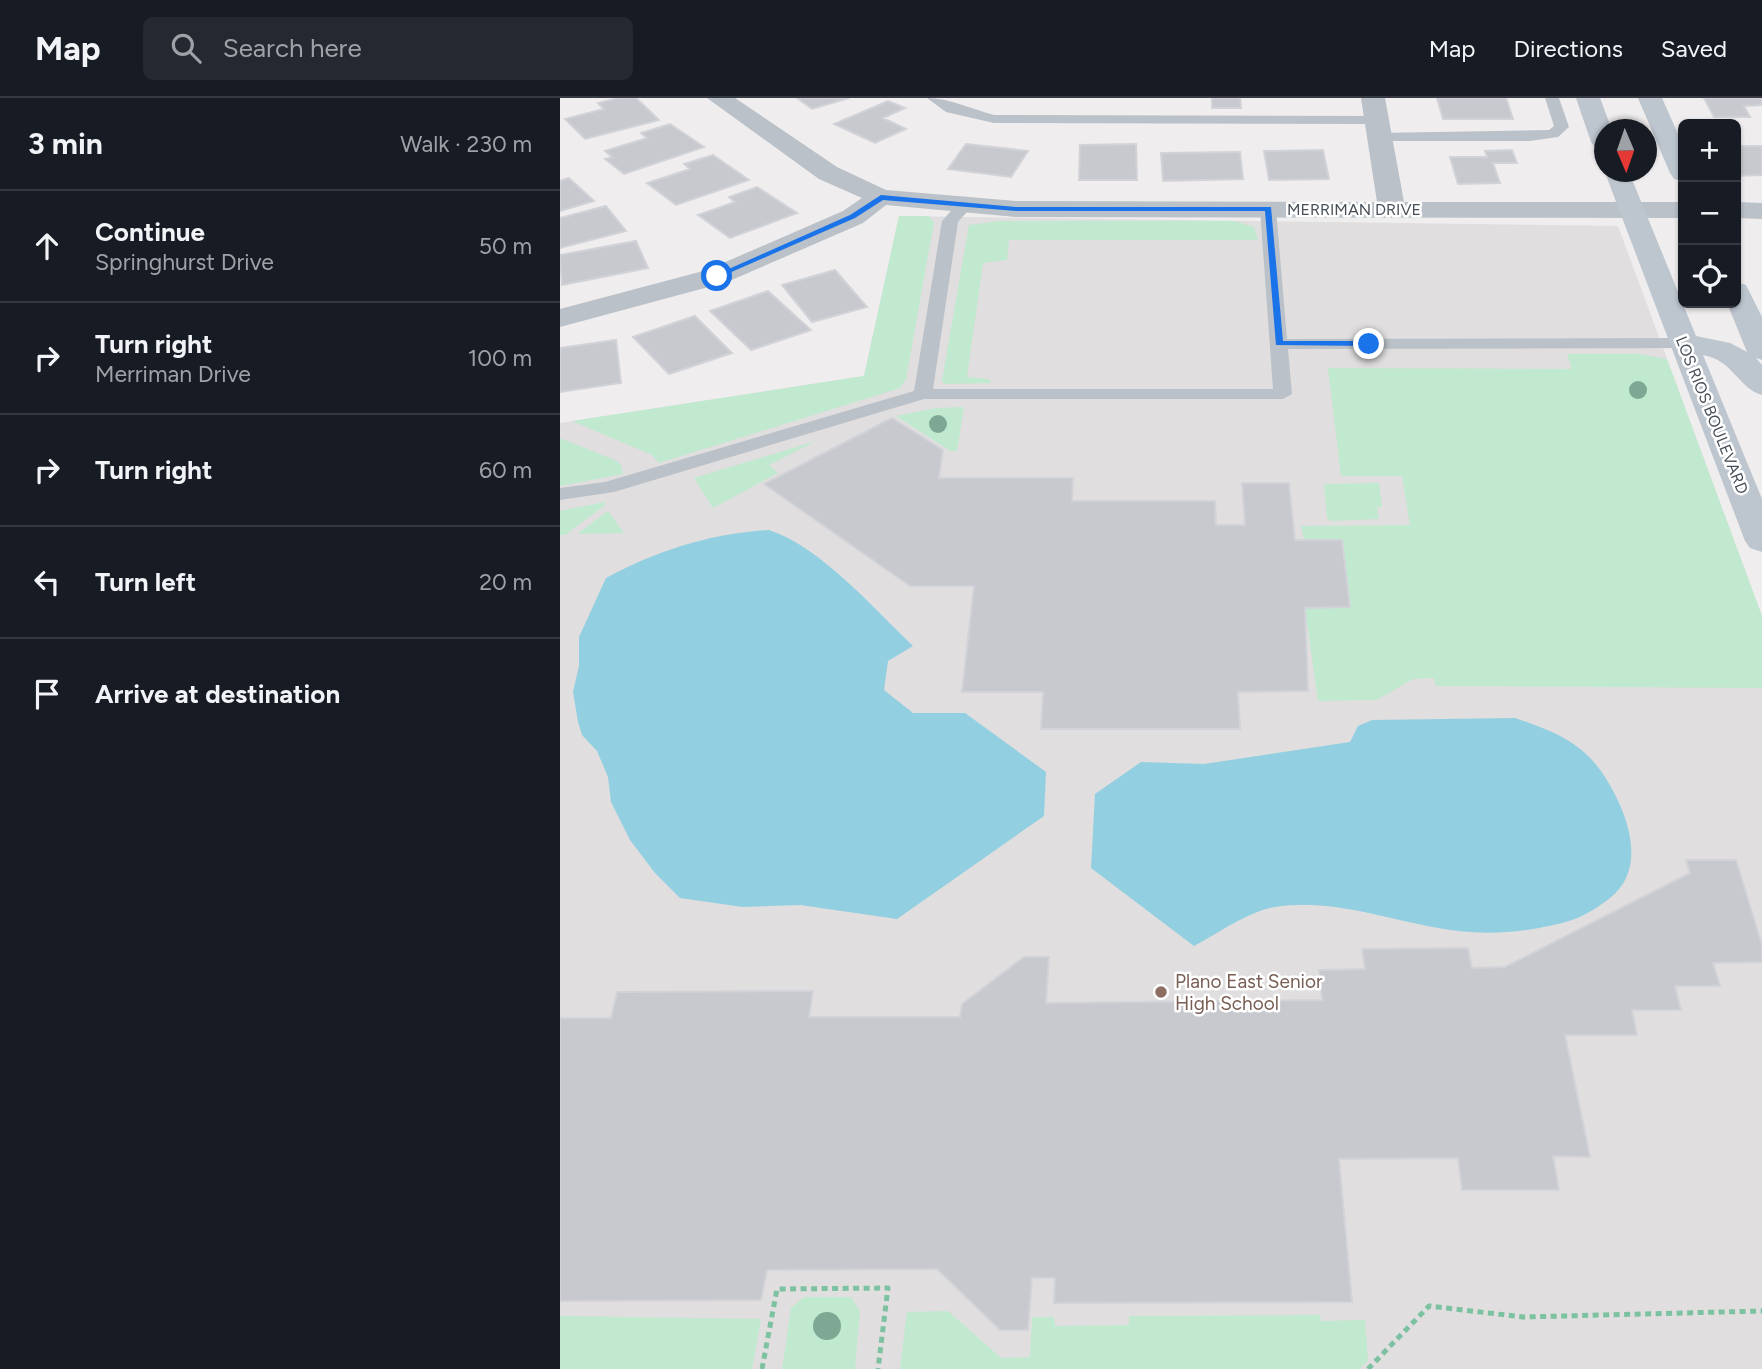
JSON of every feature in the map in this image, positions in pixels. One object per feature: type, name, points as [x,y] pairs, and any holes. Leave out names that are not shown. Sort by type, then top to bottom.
[{"type":"main road","points":[[1587,98],[1596,119]]},
{"type":"main road","points":[[1650,98],[1678,162]]},
{"type":"main road","name":"LOS RIOS BOULEVARD","points":[[1620,182],[1762,541]]},
{"type":"main road","points":[[1741,303],[1762,351]]},
{"type":"main road","points":[[1683,343],[1721,348],[1744,361],[1762,386]]},
{"type":"street","name":"MERRIMAN DRIVE","points":[[719,98],[828,173],[881,197],[1016,209],[1678,210]]},
{"type":"street","points":[[1377,118],[1392,209]]},
{"type":"street","points":[[560,318],[717,276],[853,216],[881,197]]},
{"type":"street","points":[[1741,210],[1762,211]]},
{"type":"lane","points":[[934,98],[951,109],[994,119],[1377,118],[1530,137],[1553,134],[1562,127],[1552,98]]},
{"type":"lane","points":[[923,394],[950,222],[965,205]]},
{"type":"lane","points":[[560,494],[607,488],[923,394],[1283,394],[1268,209]]},
{"type":"lane","points":[[1279,344],[1683,343]]},
{"type":"path","points":[[762,1369],[777,1289],[888,1288],[878,1369]]},
{"type":"path","points":[[1368,1369],[1429,1306],[1523,1317],[1762,1311]]},
{"type":"shaded area","name":"Plano East Senior High School","points":[[899,216],[1618,226],[1762,616],[1762,1369],[560,1369],[560,423],[864,376]]},
{"type":"green space","points":[[899,216],[929,216],[934,222],[906,379],[900,388],[659,463],[652,455],[572,421],[864,376]]},
{"type":"green space","points":[[999,221],[1234,221],[1254,227],[1258,240],[1009,240],[1007,260],[983,263],[967,377],[989,379],[991,383],[944,384],[942,380],[969,225]]},
{"type":"green space","points":[[1567,354],[1638,354],[1667,359],[1762,616],[1762,688],[1436,686],[1434,678],[1413,679],[1377,700],[1318,701],[1305,608],[1350,607],[1342,540],[1304,540],[1301,526],[1410,525],[1402,476],[1341,476],[1328,368],[1572,369]]},
{"type":"green space","points":[[964,407],[957,451],[950,451],[896,416],[936,408]]},
{"type":"green space","points":[[560,438],[615,460],[621,465],[623,474],[560,486]]},
{"type":"green space","points":[[816,441],[769,465],[778,473],[713,508],[694,478]]},
{"type":"green space","points":[[1379,483],[1382,507],[1377,507],[1379,519],[1331,521],[1327,518],[1324,484]]},
{"type":"green space","points":[[605,502],[605,505],[565,535],[560,535],[560,511]]},
{"type":"green space","points":[[608,511],[624,533],[577,534]]},
{"type":"green space","points":[[804,1297],[851,1297],[860,1311],[855,1369],[782,1369],[791,1308]]},
{"type":"green space","points":[[948,1311],[1001,1358],[1030,1357],[1032,1317],[1054,1317],[1055,1326],[1129,1325],[1129,1316],[1320,1315],[1321,1321],[1365,1320],[1368,1361],[1359,1369],[900,1369],[907,1312]]},
{"type":"green space","points":[[560,1316],[761,1319],[752,1369],[560,1369]]},
{"type":"water","points":[[769,530],[788,538],[827,564],[913,646],[888,661],[884,690],[913,713],[965,713],[1046,772],[1044,816],[897,919],[800,905],[743,907],[680,898],[655,873],[630,840],[611,802],[608,777],[597,751],[582,735],[573,692],[579,666],[579,637],[606,578],[645,559],[685,545],[726,535]]},
{"type":"water","points":[[1515,718],[1557,734],[1590,758],[1616,796],[1628,826],[1631,858],[1628,873],[1621,886],[1610,898],[1574,919],[1521,931],[1474,932],[1438,928],[1337,907],[1295,905],[1254,913],[1194,946],[1091,868],[1095,794],[1141,762],[1204,764],[1350,742],[1358,726],[1372,720]]},
{"type":"building","points":[[619,98],[636,98],[659,120],[585,139],[565,119],[604,109],[598,103]]},
{"type":"building","points":[[797,98],[849,98],[812,109]]},
{"type":"building","points":[[1212,98],[1240,98],[1241,108],[1212,108]]},
{"type":"building","points":[[1437,98],[1506,98],[1513,119],[1443,119]]},
{"type":"building","points":[[1704,98],[1762,98],[1762,105],[1744,106],[1750,117],[1714,117]]},
{"type":"building","points":[[888,101],[905,108],[883,118],[906,129],[875,143],[834,124]]},
{"type":"building","points":[[670,124],[704,147],[624,174],[605,159],[612,157],[605,151],[647,138],[641,133]]},
{"type":"building","points":[[966,144],[1028,151],[1011,177],[948,169]]},
{"type":"building","points":[[1136,144],[1137,180],[1079,180],[1080,145]]},
{"type":"building","points":[[1741,146],[1762,146],[1762,175],[1741,176]]},
{"type":"building","points":[[1323,150],[1329,179],[1269,180],[1264,151]]},
{"type":"building","points":[[1512,150],[1517,163],[1493,163],[1500,183],[1458,184],[1450,157],[1487,157],[1485,151]]},
{"type":"building","points":[[1240,152],[1243,179],[1163,181],[1161,153]]},
{"type":"building","points":[[713,155],[749,180],[676,205],[647,183],[690,169],[684,164]]},
{"type":"building","points":[[569,178],[594,201],[560,211],[560,181]]},
{"type":"building","points":[[757,187],[797,213],[730,238],[698,215],[735,202],[729,197]]},
{"type":"building","points":[[606,206],[626,231],[560,248],[560,218]]},
{"type":"building","points":[[636,241],[648,268],[562,285],[560,255]]},
{"type":"building","points":[[835,270],[867,307],[812,322],[782,285]]},
{"type":"building","points":[[768,291],[811,330],[751,350],[710,311]]},
{"type":"building","points":[[695,316],[732,353],[669,374],[633,337]]},
{"type":"building","points":[[616,340],[621,383],[560,392],[560,348]]},
{"type":"building","points":[[892,418],[943,450],[939,478],[1073,478],[1072,501],[1215,501],[1216,525],[1245,525],[1242,483],[1289,483],[1295,540],[1342,540],[1350,607],[1305,608],[1308,691],[1238,692],[1240,729],[1041,729],[1043,692],[962,692],[974,586],[910,586],[764,484]]},
{"type":"building","points":[[1686,860],[1736,860],[1762,945],[1762,962],[1713,963],[1720,986],[1675,986],[1681,1010],[1632,1010],[1637,1035],[1565,1035],[1590,1157],[1553,1156],[1559,1190],[1462,1190],[1458,1158],[1339,1159],[1352,1302],[1054,1303],[1055,1278],[1032,1278],[1028,1330],[1000,1330],[937,1269],[767,1270],[761,1300],[560,1301],[560,1018],[611,1018],[617,992],[813,991],[809,1017],[960,1017],[962,1004],[1024,957],[1049,957],[1046,1003],[1322,1000],[1319,970],[1365,969],[1362,949],[1468,948],[1472,968],[1505,967],[1690,873]]},
{"type":"place","name":"Plano East Senior High School","points":[[1161,992]]},
{"type":"route","points":[[717,276],[853,216],[881,197],[1016,209],[1268,209],[1279,344],[1369,344]]}]
